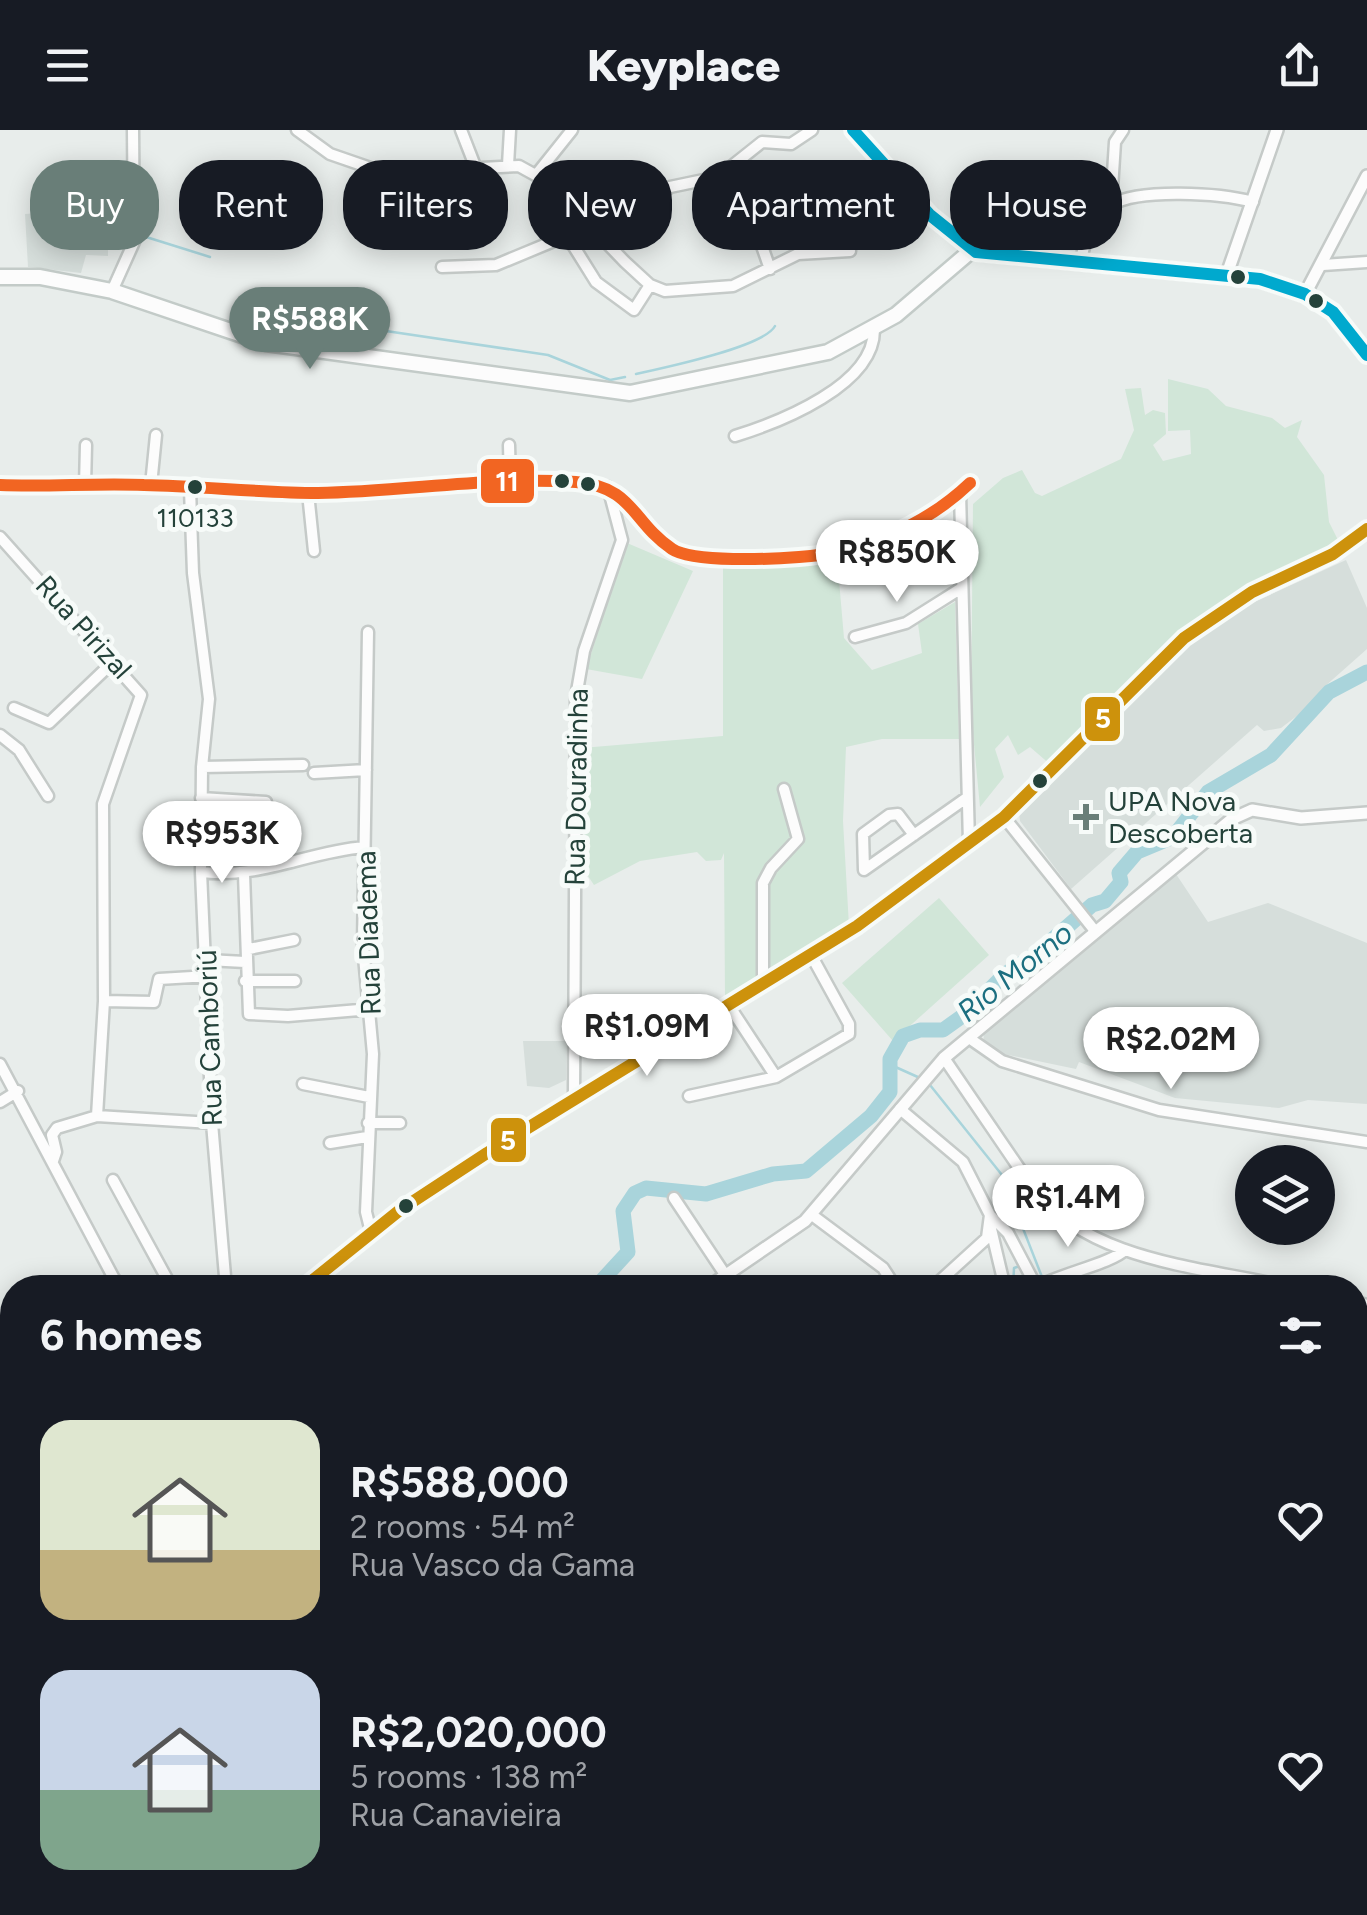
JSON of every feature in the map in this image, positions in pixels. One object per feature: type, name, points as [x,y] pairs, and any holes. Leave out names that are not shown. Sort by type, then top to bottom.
[{"type":"main road","points":[[853,130],[928,213],[950,232]]},
{"type":"main road","points":[[0,277],[40,277],[112,291],[266,343],[626,392],[814,356],[874,329],[972,250],[1227,274],[1306,294],[1333,312],[1367,355]]},
{"type":"main road","points":[[319,1275],[371,1232],[574,1097],[810,953],[835,942],[1004,817],[1184,638],[1252,592],[1334,554],[1367,529]]},
{"type":"street","points":[[112,291],[134,242],[133,130]]},
{"type":"street","points":[[461,130],[474,160]]},
{"type":"street","points":[[510,130],[508,164],[528,172]]},
{"type":"street","points":[[548,160],[572,130]]},
{"type":"street","points":[[741,160],[762,142],[792,144],[812,130]]},
{"type":"street","points":[[1114,160],[1115,142],[1123,130]]},
{"type":"street","points":[[300,131],[345,160]]},
{"type":"street","points":[[1227,274],[1275,131]]},
{"type":"street","points":[[1306,294],[1365,184]]},
{"type":"street","points":[[1122,198],[1222,194],[1254,202]]},
{"type":"street","points":[[442,267],[496,264],[531,250]]},
{"type":"street","points":[[575,250],[596,282],[634,310],[650,286]]},
{"type":"street","points":[[614,250],[650,286],[664,292],[732,286],[798,254],[850,251]]},
{"type":"street","points":[[764,250],[770,268]]},
{"type":"street","points":[[1080,259],[1082,250]]},
{"type":"street","points":[[1324,265],[1367,262]]},
{"type":"street","points":[[736,436],[790,416],[848,379],[867,359],[874,329]]},
{"type":"street","points":[[151,485],[156,436]]},
{"type":"street","points":[[510,445],[510,482]]},
{"type":"street","points":[[85,486],[86,446]]},
{"type":"street","points":[[0,485],[151,485],[190,490],[308,492],[510,482],[608,487],[672,549],[686,554],[771,558],[832,554],[875,541],[904,529],[970,483]]},
{"type":"street","name":"Rua Douradinha","points":[[574,1097],[576,697],[584,651],[622,540],[608,487]]},
{"type":"street","name":"Rua Camboriú","points":[[190,490],[193,573],[209,700],[202,767],[202,872],[212,1123],[225,1275]]},
{"type":"street","points":[[308,492],[314,551]]},
{"type":"street","points":[[960,493],[969,843]]},
{"type":"street","name":"Rua Pirizal","points":[[0,537],[142,695],[108,783],[102,826],[104,1001]]},
{"type":"street","points":[[854,637],[906,623],[960,589]]},
{"type":"street","name":"Rua Diadema","points":[[368,632],[363,946],[372,1009],[366,1212],[371,1232]]},
{"type":"street","points":[[14,708],[49,722],[114,661]]},
{"type":"street","points":[[0,735],[18,750],[48,796]]},
{"type":"street","points":[[202,767],[303,765]]},
{"type":"street","points":[[314,773],[366,770]]},
{"type":"street","points":[[763,982],[764,884],[771,868],[798,839],[784,789]]},
{"type":"street","points":[[201,798],[266,802]]},
{"type":"street","points":[[914,834],[898,814],[890,815],[863,834],[864,870],[965,800]]},
{"type":"street","points":[[720,1275],[812,1214],[944,1058],[1093,929],[1246,811],[1301,818],[1367,813]]},
{"type":"street","points":[[1004,817],[1093,929]]},
{"type":"street","points":[[201,820],[254,820]]},
{"type":"street","points":[[202,872],[266,871],[282,861],[322,858],[334,851],[364,846]]},
{"type":"street","points":[[244,874],[249,949],[245,981],[250,1015],[372,1009]]},
{"type":"street","points":[[249,949],[294,940]]},
{"type":"street","points":[[690,1096],[776,1077],[835,1044],[851,1028],[810,953]]},
{"type":"street","points":[[207,960],[245,962]]},
{"type":"street","points":[[97,1116],[104,1001],[154,1002],[159,980],[208,976]]},
{"type":"street","points":[[245,981],[295,981]]},
{"type":"street","points":[[728,1004],[776,1077]]},
{"type":"street","points":[[968,1038],[1002,1061],[1159,1110],[1367,1142]]},
{"type":"street","points":[[944,1058],[1050,1210],[1075,1228],[1124,1250],[1235,1275]]},
{"type":"street","points":[[0,1064],[18,1091],[113,1275]]},
{"type":"street","points":[[303,1084],[369,1097]]},
{"type":"street","points":[[0,1102],[18,1091]]},
{"type":"street","points":[[900,1108],[960,1159],[990,1216],[1008,1233],[1031,1275]]},
{"type":"street","points":[[52,1161],[56,1152],[52,1135],[57,1128],[97,1116],[212,1123]]},
{"type":"street","points":[[368,1123],[400,1123]]},
{"type":"street","points":[[330,1143],[367,1137]]},
{"type":"street","points":[[113,1180],[165,1275]]},
{"type":"street","points":[[674,1198],[723,1272]]},
{"type":"street","points":[[812,1214],[888,1275]]},
{"type":"street","points":[[990,1216],[1003,1275]]},
{"type":"street","points":[[948,1275],[973,1255],[991,1229]]},
{"type":"street","points":[[1062,1275],[1080,1266],[1109,1260],[1124,1250]]},
{"type":"shaded area","points":[[25,214],[30,214],[30,250],[108,250],[108,256],[86,255],[81,273],[28,267]]},
{"type":"shaded area","points":[[1346,560],[1367,608],[1367,649],[1323,688],[1310,706],[1281,728],[1264,731],[1257,725],[1071,889],[1020,821],[1019,812],[1167,664],[1207,630],[1237,610]]},
{"type":"shaded area","points":[[1176,874],[1208,922],[1268,903],[1367,943],[1367,1104],[1308,1100],[1279,1108],[1175,1098],[1079,1062],[1076,1069],[994,1052],[983,1045],[984,1033]]},
{"type":"shaded area","points":[[597,1000],[621,1002],[616,1058],[593,1057]]},
{"type":"shaded area","points":[[523,1041],[567,1041],[566,1080],[549,1088],[527,1086]]},
{"type":"green space","points":[[1168,379],[1208,389],[1226,406],[1272,418],[1285,428],[1302,420],[1297,437],[1324,475],[1329,522],[1340,544],[1192,626],[1052,766],[1030,747],[1018,755],[1008,735],[995,749],[1004,777],[980,807],[971,713],[973,504],[1003,478],[1022,470],[1035,493],[1042,496],[1121,459],[1134,430],[1125,389],[1141,388],[1145,415],[1153,410],[1165,413],[1166,434],[1153,445],[1163,461],[1191,454],[1190,430],[1168,431]]},
{"type":"green space","points":[[627,543],[693,571],[642,679],[586,669]]},
{"type":"green space","points":[[837,557],[844,638],[872,670],[922,653],[918,624],[955,602],[959,739],[882,739],[846,747],[843,821],[849,926],[725,998],[724,853],[721,860],[706,861],[697,852],[640,861],[594,885],[586,873],[582,748],[723,736],[723,561]]},
{"type":"green space","points":[[939,898],[989,955],[893,1041],[842,983]]},
{"type":"waterway","points":[[159,241],[210,257]]},
{"type":"waterway","points":[[250,300],[307,308]]},
{"type":"waterway","points":[[315,310],[376,329]]},
{"type":"waterway","points":[[636,374],[733,349],[767,334],[775,326]]},
{"type":"waterway","points":[[386,331],[548,355],[610,380],[625,377]]},
{"type":"waterway","name":"Rio Morno","points":[[607,1275],[628,1252],[623,1211],[635,1193],[646,1188],[706,1194],[773,1174],[806,1171],[871,1116],[890,1092],[890,1059],[903,1036],[920,1030],[943,1030],[964,1015],[1005,974],[1036,954],[1092,905],[1105,901],[1121,882],[1119,873],[1137,852],[1173,837],[1208,792],[1271,755],[1329,692],[1367,672]]},
{"type":"waterway","points":[[891,1065],[920,1078]]},
{"type":"waterway","points":[[930,1085],[1002,1175],[1041,1275]]},
{"type":"waterway","points":[[1014,1275],[1014,1268],[1020,1266]]},
{"type":"transit line","points":[[853,130],[930,215],[976,252],[1260,279],[1305,294],[1333,312],[1367,355]]},
{"type":"transit line","name":"11","points":[[0,485],[126,485],[318,493],[512,481],[576,482],[595,485],[621,498],[672,549],[697,556],[752,559],[846,550],[891,535],[933,512],[970,483]]},
{"type":"transit line","name":"5","points":[[319,1275],[400,1210],[487,1153],[857,926],[1004,817],[1184,638],[1252,592],[1333,554],[1367,529]]},
{"type":"place","name":"110133","points":[[195,487]]},
{"type":"place","name":"UPA Nova Descoberta","points":[[1086,817]]}]
